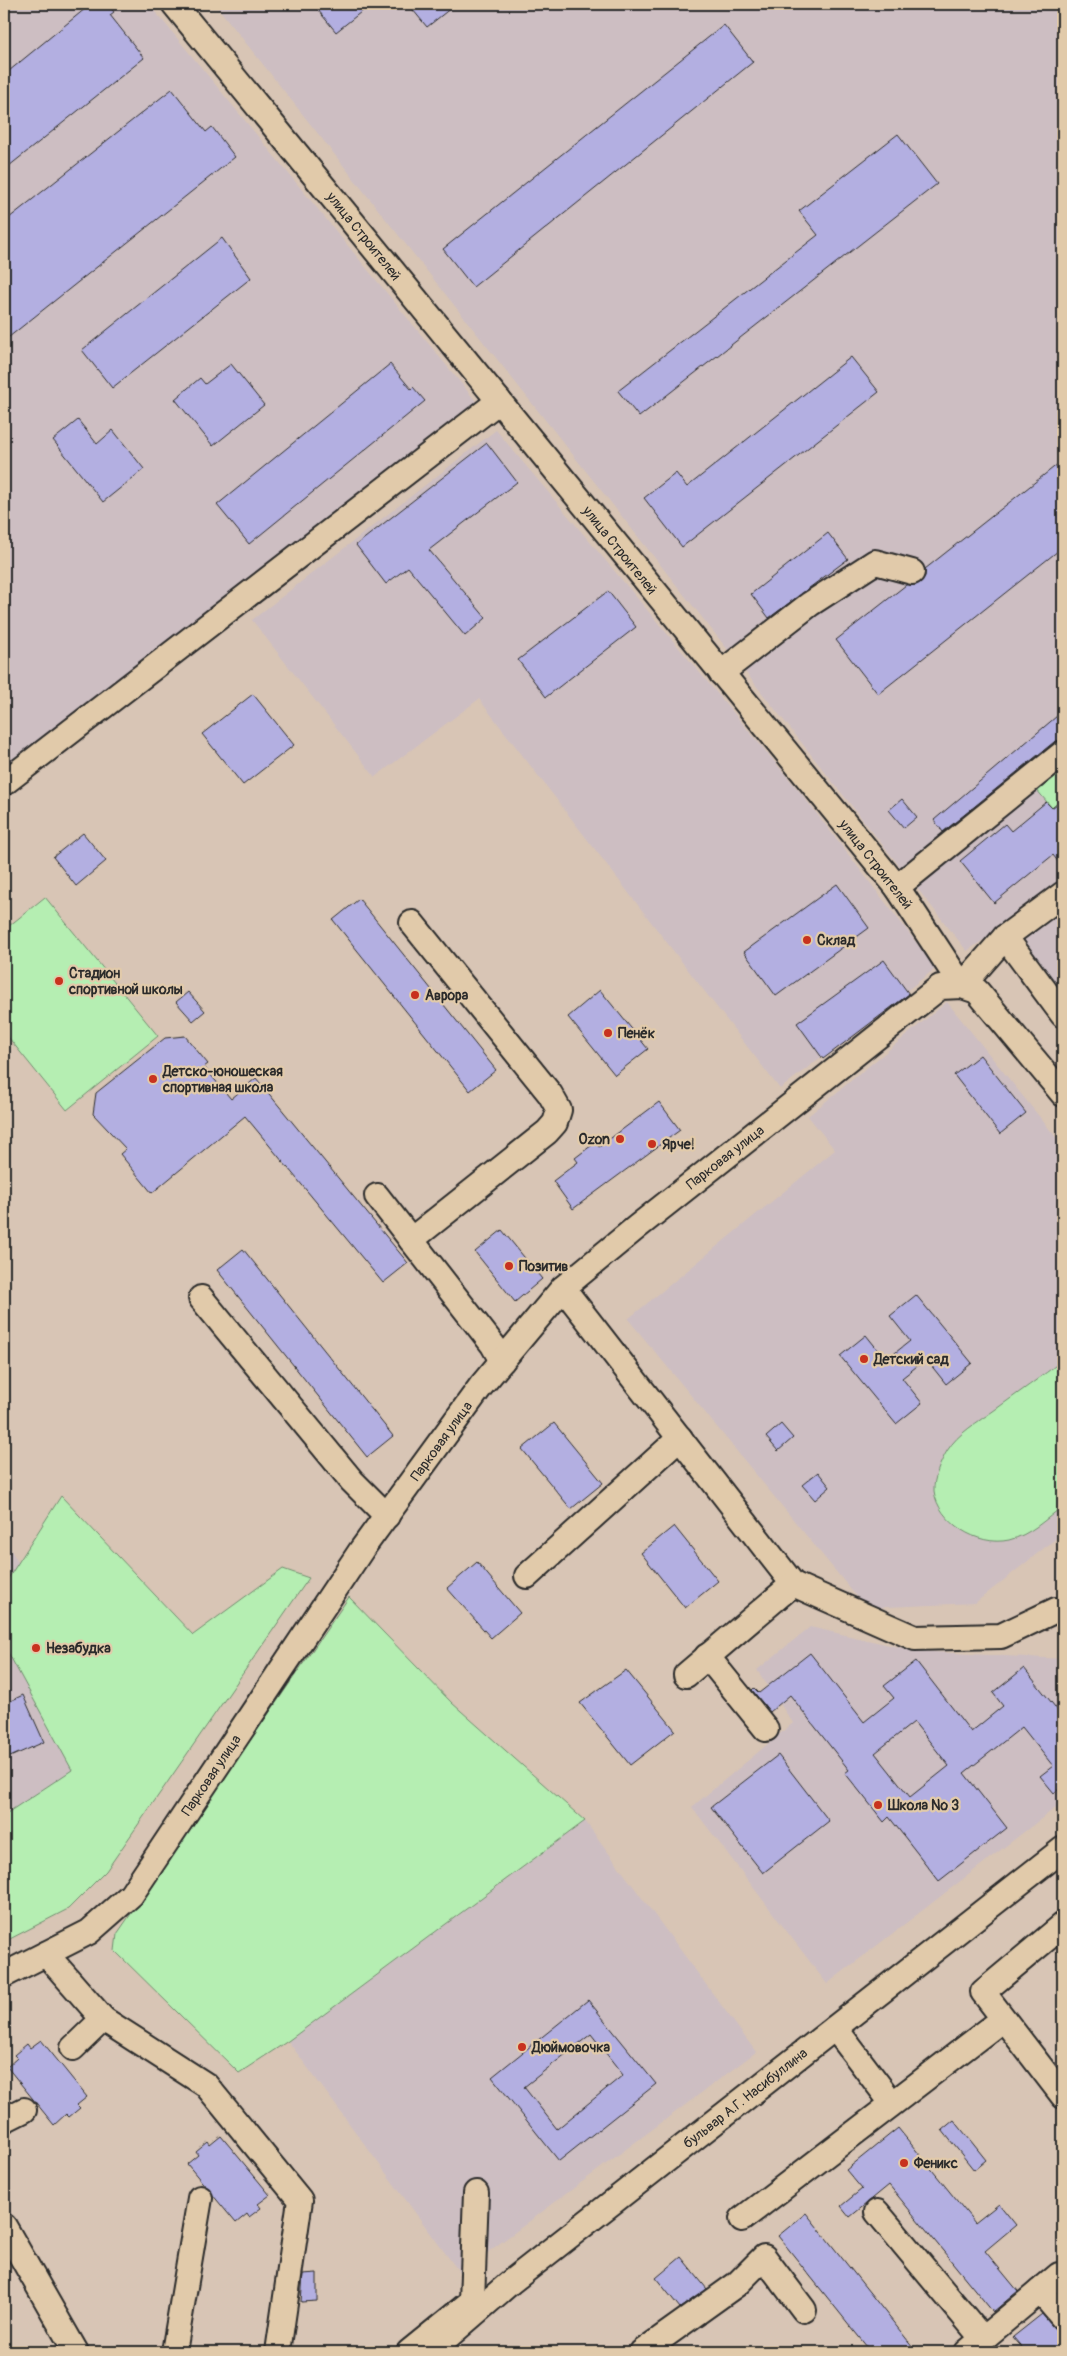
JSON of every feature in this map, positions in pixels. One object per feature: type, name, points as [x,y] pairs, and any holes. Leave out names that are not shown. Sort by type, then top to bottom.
[{"type":"street","name":"улица Строителей","points":[[174,4],[897,887],[962,986],[977,991],[1061,1086]]},
{"type":"street","points":[[4,783],[499,401]]},
{"type":"street","points":[[721,673],[810,604],[875,562],[912,572]]},
{"type":"street","points":[[897,887],[1063,753]]},
{"type":"street","points":[[962,986],[1005,937],[1063,894]]},
{"type":"street","points":[[411,1240],[547,1132],[555,1123],[559,1110],[550,1094],[412,923]]},
{"type":"street","points":[[1005,937],[1063,1015]]},
{"type":"street","name":"Парковая улица","points":[[4,1975],[89,1932],[131,1895],[387,1516],[480,1386],[563,1288],[636,1227],[940,987],[962,986]]},
{"type":"street","points":[[377,1196],[493,1345],[502,1360]]},
{"type":"street","points":[[563,1288],[793,1584],[915,1638],[1001,1636],[1056,1610]]},
{"type":"street","points":[[201,1298],[352,1481],[387,1516]]},
{"type":"street","points":[[527,1576],[680,1438]]},
{"type":"street","points":[[686,1675],[793,1584]]},
{"type":"street","points":[[707,1656],[766,1729]]},
{"type":"street","name":"бульвар А.Г. Насибуллина","points":[[430,2352],[512,2281],[1063,1849]]},
{"type":"street","points":[[1063,1925],[983,1992],[1063,2096]]},
{"type":"street","points":[[46,1954],[103,2019],[206,2085],[300,2200],[278,2352]]},
{"type":"street","points":[[74,2048],[103,2019]]},
{"type":"street","points":[[742,2219],[1003,2019]]},
{"type":"street","points":[[835,2028],[892,2104]]},
{"type":"street","points":[[409,2352],[472,2301],[476,2193]]},
{"type":"street","points":[[174,2352],[200,2198]]},
{"type":"street","points":[[878,2212],[975,2346],[1059,2275]]},
{"type":"street","points":[[4,2226],[76,2352]]},
{"type":"street","points":[[642,2352],[737,2284],[764,2258],[804,2310]]},
{"type":"street","points":[[1040,2291],[1063,2318]]},
{"type":"shaded area","points":[[4,4],[149,4],[479,405],[4,774]]},
{"type":"shaded area","points":[[215,4],[1063,4],[1063,886],[967,951]]},
{"type":"shaded area","points":[[496,430],[800,792],[936,968],[780,1089],[479,699],[375,777],[252,620]]},
{"type":"shaded area","points":[[1063,908],[1063,1032],[1006,957],[1018,941]]},
{"type":"shaded area","points":[[947,1002],[1063,1146],[1063,1533],[975,1603],[866,1608],[628,1319],[835,1150],[808,1116]]},
{"type":"shaded area","name":"Незабудка","points":[[4,1538],[132,1758],[4,1917]]},
{"type":"shaded area","name":"Школа № 3","points":[[810,1627],[916,1651],[1063,1659],[1063,1802],[827,1984],[692,1807],[793,1723],[757,1670]]},
{"type":"shaded area","name":"Дюймовочка","points":[[585,1821],[756,2052],[460,2273],[288,2041]]},
{"type":"green space","points":[[1063,756],[1063,799],[1052,808],[1031,783]]},
{"type":"green space","name":"Стадион спортивной школы","points":[[45,897],[158,1036],[67,1110],[4,1032],[4,930]]},
{"type":"green space","points":[[1063,1360],[1063,1506],[1031,1530],[1009,1540],[985,1540],[961,1530],[943,1513],[934,1491],[936,1476],[947,1451],[969,1428]]},
{"type":"green space","points":[[61,1496],[193,1635],[283,1569],[309,1578],[106,1871],[68,1909],[4,1942],[4,1815],[72,1770],[4,1645],[4,1585]]},
{"type":"green space","points":[[349,1597],[452,1703],[585,1821],[288,2041],[239,2073],[115,1951],[117,1934]]},
{"type":"building","points":[[91,4],[108,4],[114,12],[110,15],[144,58],[4,170],[4,75]]},
{"type":"building","points":[[313,4],[371,4],[336,32]]},
{"type":"building","points":[[408,4],[456,4],[427,27]]},
{"type":"building","points":[[724,25],[753,62],[473,287],[443,249]]},
{"type":"building","points":[[172,89],[206,132],[212,127],[235,157],[4,341],[4,222]]},
{"type":"building","points":[[898,134],[937,184],[639,417],[618,391],[818,235],[799,211]]},
{"type":"building","points":[[222,238],[251,278],[112,388],[82,350]]},
{"type":"building","points":[[851,357],[879,392],[682,547],[644,498],[676,473],[687,487]]},
{"type":"building","points":[[231,364],[264,405],[213,446],[175,399],[200,378],[205,384]]},
{"type":"building","points":[[390,364],[411,389],[413,387],[425,401],[249,544],[217,505]]},
{"type":"building","points":[[78,420],[97,444],[113,430],[144,469],[103,502],[53,440]]},
{"type":"building","points":[[487,443],[517,482],[429,550],[486,618],[465,636],[408,567],[386,584],[356,545]]},
{"type":"building","points":[[1063,460],[1063,547],[878,694],[836,640],[906,585],[915,585],[921,582],[925,576],[925,569]]},
{"type":"building","points":[[828,533],[848,559],[769,618],[751,594]]},
{"type":"building","points":[[608,591],[636,627],[546,697],[518,660]]},
{"type":"building","points":[[253,694],[294,745],[243,785],[202,734]]},
{"type":"building","points":[[1063,711],[1063,739],[1054,742],[943,832],[934,820]]},
{"type":"building","points":[[902,799],[917,817],[904,828],[889,810]]},
{"type":"building","points":[[1063,799],[1063,868],[1053,855],[994,903],[960,861],[1005,824],[1011,831],[1046,802],[1052,808]]},
{"type":"building","points":[[83,833],[106,861],[76,886],[53,857]]},
{"type":"building","name":"Склад","points":[[837,884],[869,928],[776,996],[744,952]]},
{"type":"building","name":"Аврора","points":[[359,899],[496,1070],[470,1091],[333,920]]},
{"type":"building","name":"Склад","points":[[884,960],[909,994],[823,1059],[797,1023]]},
{"type":"building","name":"Пенёк","points":[[600,990],[648,1049],[615,1075],[568,1017]]},
{"type":"building","points":[[188,992],[205,1011],[193,1021],[176,1002]]},
{"type":"building","points":[[185,1036],[208,1064],[204,1067],[231,1099],[256,1078],[408,1263],[383,1283],[245,1116],[152,1193],[120,1154],[126,1149],[93,1114],[96,1093],[165,1038]]},
{"type":"building","points":[[980,1055],[1026,1113],[1000,1134],[954,1075]]},
{"type":"building","points":[[659,1102],[680,1130],[573,1209],[553,1181],[578,1162],[575,1158],[596,1142],[599,1147]]},
{"type":"building","name":"Позитив","points":[[502,1230],[542,1279],[515,1302],[475,1252]]},
{"type":"building","points":[[243,1249],[393,1436],[367,1457],[217,1270]]},
{"type":"building","name":"Детский сад","points":[[916,1295],[972,1363],[946,1384],[926,1359],[902,1378],[922,1403],[896,1424],[840,1356],[866,1335],[886,1360],[910,1341],[890,1316]]},
{"type":"building","points":[[554,1423],[603,1483],[571,1509],[522,1449]]},
{"type":"building","points":[[781,1424],[793,1438],[778,1451],[766,1437]]},
{"type":"building","points":[[818,1472],[830,1487],[815,1500],[802,1485]]},
{"type":"building","points":[[674,1526],[718,1581],[685,1608],[641,1553]]},
{"type":"building","points":[[477,1562],[520,1613],[491,1638],[447,1588]]},
{"type":"building","points":[[810,1653],[864,1722],[894,1698],[884,1686],[916,1661],[971,1732],[1003,1706],[993,1693],[1024,1668],[1063,1717],[1063,1786],[1054,1793],[1040,1776],[1053,1766],[1022,1727],[964,1773],[1007,1828],[939,1881],[889,1817],[884,1822],[845,1773],[849,1770],[790,1695],[770,1712],[752,1690],[754,1688],[759,1693]],"holes":[[[914,1722],[949,1766],[910,1797],[875,1753]]]},
{"type":"building","points":[[626,1670],[675,1730],[630,1765],[580,1703]]},
{"type":"building","points":[[23,1695],[44,1742],[10,1757],[4,1742],[4,1704]]},
{"type":"building","points":[[778,1755],[829,1821],[763,1873],[711,1807]]},
{"type":"building","points":[[588,2000],[656,2084],[559,2161],[492,2077]],"holes":[[[591,2034],[623,2075],[557,2129],[524,2087]]]},
{"type":"building","points":[[41,2040],[87,2097],[77,2105],[80,2108],[69,2117],[66,2114],[54,2125],[7,2067],[17,2058],[14,2055],[27,2044],[30,2048]]},
{"type":"building","points":[[954,2120],[986,2160],[974,2170],[942,2130]]},
{"type":"building","points":[[898,2128],[975,2223],[999,2204],[1016,2225],[985,2251],[1018,2291],[993,2312],[889,2185],[850,2217],[841,2206],[862,2189],[846,2170]]},
{"type":"building","points":[[221,2136],[270,2195],[258,2204],[261,2208],[249,2217],[247,2214],[236,2223],[187,2164],[198,2155],[196,2152],[208,2142],[210,2145]]},
{"type":"building","points":[[806,2213],[917,2352],[871,2352],[778,2236]]},
{"type":"building","points":[[681,2257],[707,2289],[680,2308],[656,2278]]},
{"type":"building","points":[[317,2273],[317,2301],[301,2302],[303,2274]]},
{"type":"building","points":[[1042,2314],[1053,2327],[1063,2331],[1063,2352],[1026,2352],[1013,2337]]},
{"type":"place","name":"Склад","points":[[807,940]]},
{"type":"place","name":"Стадион спортивной школы","points":[[59,981]]},
{"type":"place","name":"Аврора","points":[[415,995]]},
{"type":"place","name":"Пенёк","points":[[608,1033]]},
{"type":"place","name":"Детско-юношеская спортивная школа","points":[[153,1079]]},
{"type":"place","name":"Ozon","points":[[620,1139]]},
{"type":"place","name":"Ярче!","points":[[652,1144]]},
{"type":"place","name":"Позитив","points":[[509,1266]]},
{"type":"place","name":"Детский сад","points":[[864,1359]]},
{"type":"place","name":"Незабудка","points":[[36,1648]]},
{"type":"place","name":"Школа № 3","points":[[878,1805]]},
{"type":"place","name":"Дюймовочка","points":[[522,2047]]},
{"type":"place","name":"Феникс","points":[[904,2163]]}]
